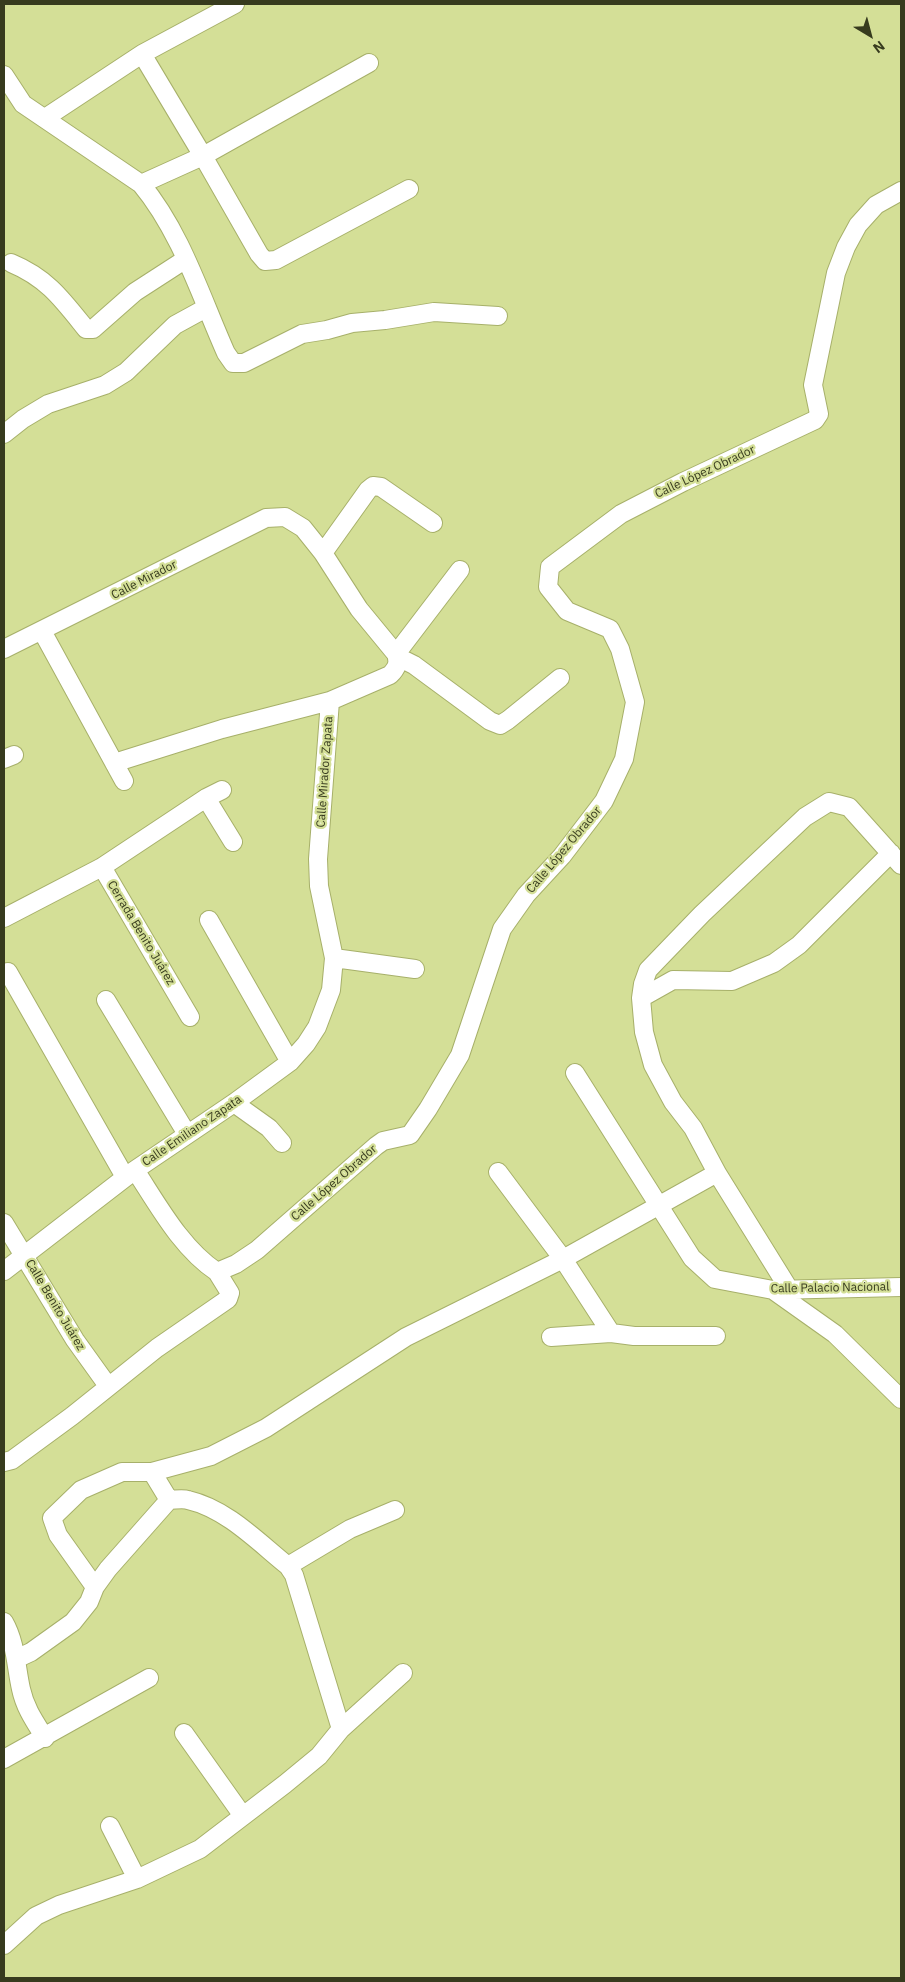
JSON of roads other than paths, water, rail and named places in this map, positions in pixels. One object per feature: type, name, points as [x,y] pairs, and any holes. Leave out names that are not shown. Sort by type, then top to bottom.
[{"type":"street","points":[[45,118],[142,54],[235,4]]},
{"type":"street","points":[[142,54],[259,254],[265,261],[276,260],[409,188]]},
{"type":"street","points":[[141,184],[203,156],[369,63]]},
{"type":"street","points":[[4,75],[24,104],[141,184],[154,200],[186,258],[226,353],[233,363],[244,363],[302,334],[352,323],[434,312],[498,316]]},
{"type":"street","name":"Calle López Obrador","points":[[217,1272],[236,1264],[257,1250],[376,1146],[384,1141],[410,1135],[460,1056],[502,928],[526,895],[562,856],[608,793],[624,759],[635,702],[620,649],[610,628],[567,611],[548,587],[550,567],[621,514],[682,482],[815,420],[819,414],[813,385],[836,273],[846,247],[858,225],[876,205],[901,192]]},
{"type":"street","points":[[6,262],[38,276],[69,307],[86,329],[93,329],[135,292],[186,258]]},
{"type":"street","points":[[4,434],[23,419],[48,404],[105,385],[126,372],[175,325],[206,308]]},
{"type":"street","points":[[433,523],[381,487],[373,486],[368,490],[323,553],[359,609],[397,657],[414,665],[490,721],[500,725],[560,678]]},
{"type":"street","name":"Calle Mirador","points":[[4,649],[266,518],[286,517],[303,528],[323,553]]},
{"type":"street","name":"Calle Mirador Zapata","points":[[334,958],[319,886],[318,859],[330,700],[390,675],[395,669],[397,657],[460,570]]},
{"type":"street","points":[[42,631],[124,781]]},
{"type":"street","points":[[114,763],[222,729],[330,700]]},
{"type":"street","points":[[102,867],[206,798],[222,790]]},
{"type":"street","points":[[206,798],[233,842]]},
{"type":"street","points":[[641,998],[673,980],[732,981],[774,963],[799,945],[896,859],[849,807],[829,802],[805,817],[702,914],[648,970],[641,998],[644,1032],[654,1065],[673,1102],[693,1128],[704,1147],[781,1290],[835,1334],[901,1399]]},
{"type":"street","name":"Cerrada Benito Juárez","points":[[4,918],[102,867],[190,1017]]},
{"type":"street","points":[[209,920],[290,1062]]},
{"type":"street","points":[[334,958],[415,969]]},
{"type":"street","name":"Calle Emiliano Zapata","points":[[4,1271],[130,1173],[234,1103],[290,1062],[306,1044],[317,1026],[330,990],[334,958]]},
{"type":"street","points":[[4,1462],[12,1460],[72,1416],[157,1348],[228,1299],[230,1293],[217,1272],[208,1266],[181,1237],[130,1173],[8,972]]},
{"type":"street","points":[[106,1000],[186,1134]]},
{"type":"street","points":[[575,1073],[658,1205]]},
{"type":"street","points":[[234,1103],[269,1128],[282,1142]]},
{"type":"street","points":[[498,1172],[563,1259],[611,1333]]},
{"type":"street","points":[[95,1587],[58,1535],[52,1518],[81,1490],[122,1472],[152,1472],[211,1456],[266,1428],[406,1337],[563,1259],[717,1173]]},
{"type":"street","name":"Calle Palacio Nacional","points":[[658,1205],[692,1258],[715,1279],[781,1290],[901,1287]]},
{"type":"street","name":"Calle Benito Juárez","points":[[4,1223],[75,1340],[108,1386]]},
{"type":"street","points":[[551,1337],[611,1333],[634,1336],[716,1336]]},
{"type":"street","points":[[152,1472],[169,1500]]},
{"type":"street","points":[[16,1659],[31,1652],[73,1622],[89,1602],[95,1587],[169,1500],[187,1499],[227,1517],[288,1566],[294,1575],[341,1729]]},
{"type":"street","points":[[288,1566],[350,1529],[396,1510]]},
{"type":"street","points":[[4,1622],[12,1640],[21,1691],[30,1715],[45,1738]]},
{"type":"street","points":[[4,1945],[36,1916],[51,1908],[137,1879],[200,1849],[319,1756],[341,1729],[404,1673]]},
{"type":"street","points":[[4,1759],[45,1738],[149,1678]]},
{"type":"street","points":[[184,1733],[243,1816]]},
{"type":"street","points":[[110,1826],[137,1879]]}]
